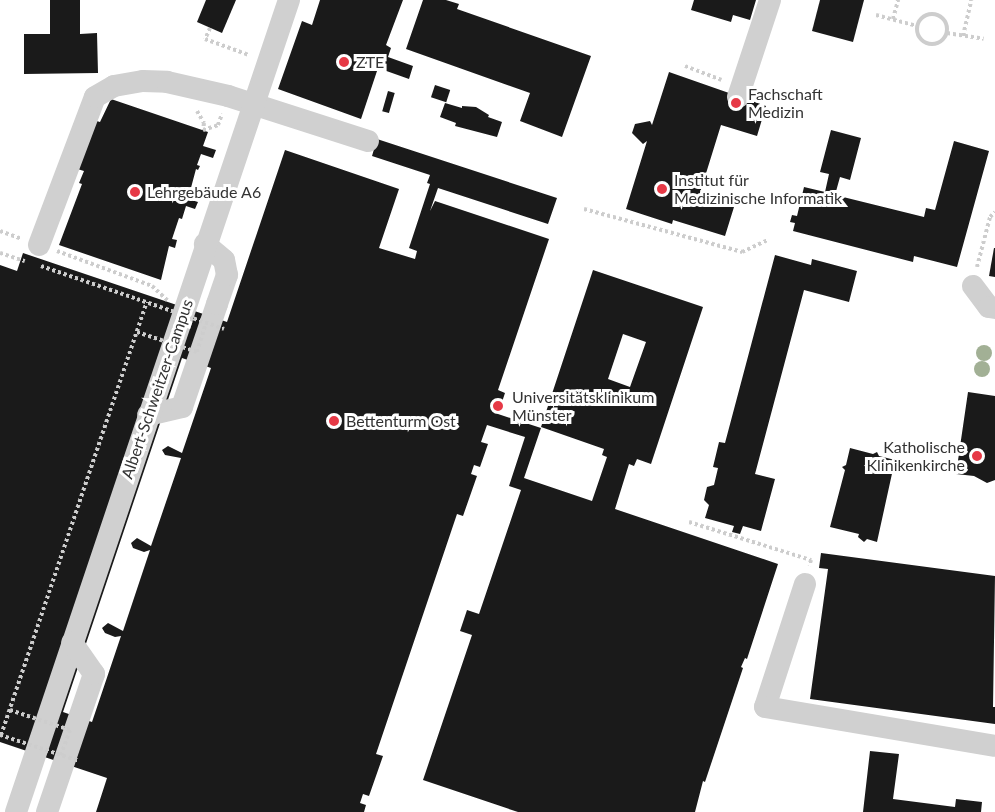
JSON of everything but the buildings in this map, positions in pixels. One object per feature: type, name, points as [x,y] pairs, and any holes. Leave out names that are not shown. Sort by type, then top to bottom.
[{"type":"lane","name":"Albert-Schweitzer-Campus","points":[[16,812],[148,415],[290,0]]},
{"type":"lane","points":[[740,90],[770,0]]},
{"type":"lane","points":[[39,245],[95,97],[114,86],[143,81],[167,82],[254,104],[368,141]]},
{"type":"lane","points":[[148,415],[182,407],[227,275],[224,260],[206,244]]},
{"type":"lane","points":[[973,286],[989,307],[995,308]]},
{"type":"lane","points":[[805,584],[765,707],[995,746]]},
{"type":"lane","points":[[47,812],[94,674],[72,643]]},
{"type":"path","points":[[893,19],[898,0]]},
{"type":"path","points":[[963,36],[971,0]]},
{"type":"path","points":[[935,14],[945,21],[946,33],[940,42],[928,45],[918,38],[916,26],[923,16],[935,14]]},
{"type":"path","points":[[876,15],[916,26]]},
{"type":"path","points":[[210,28],[205,39],[269,62]]},
{"type":"path","points":[[946,33],[984,39]]},
{"type":"path","points":[[685,66],[740,90]]},
{"type":"path","points":[[203,130],[218,124]]},
{"type":"path","points":[[584,209],[742,252],[768,240]]},
{"type":"path","points":[[973,286],[990,217],[995,212]]},
{"type":"path","points":[[0,231],[152,286],[165,299],[185,306]]},
{"type":"path","points":[[0,253],[224,329]]},
{"type":"path","points":[[79,761],[1,735],[147,302]]},
{"type":"path","points":[[137,332],[197,352],[206,323]]},
{"type":"path","points":[[689,522],[811,561],[805,584]]},
{"type":"path","points":[[10,710],[70,730],[61,755]]},
{"type":"place","name":"ZTE","points":[[344,62]]},
{"type":"place","name":"Fachschaft Medizin","points":[[736,103]]},
{"type":"place","name":"Institut für Medizinische Informatik","points":[[662,189]]},
{"type":"place","name":"Lehrgebäude A6","points":[[135,192]]},
{"type":"place","name":"Universitätsklinikum Münster","points":[[498,406]]},
{"type":"place","name":"Bettenturm Ost","points":[[334,421]]},
{"type":"place","name":"Katholische Klinikenkirche","points":[[977,456]]}]
